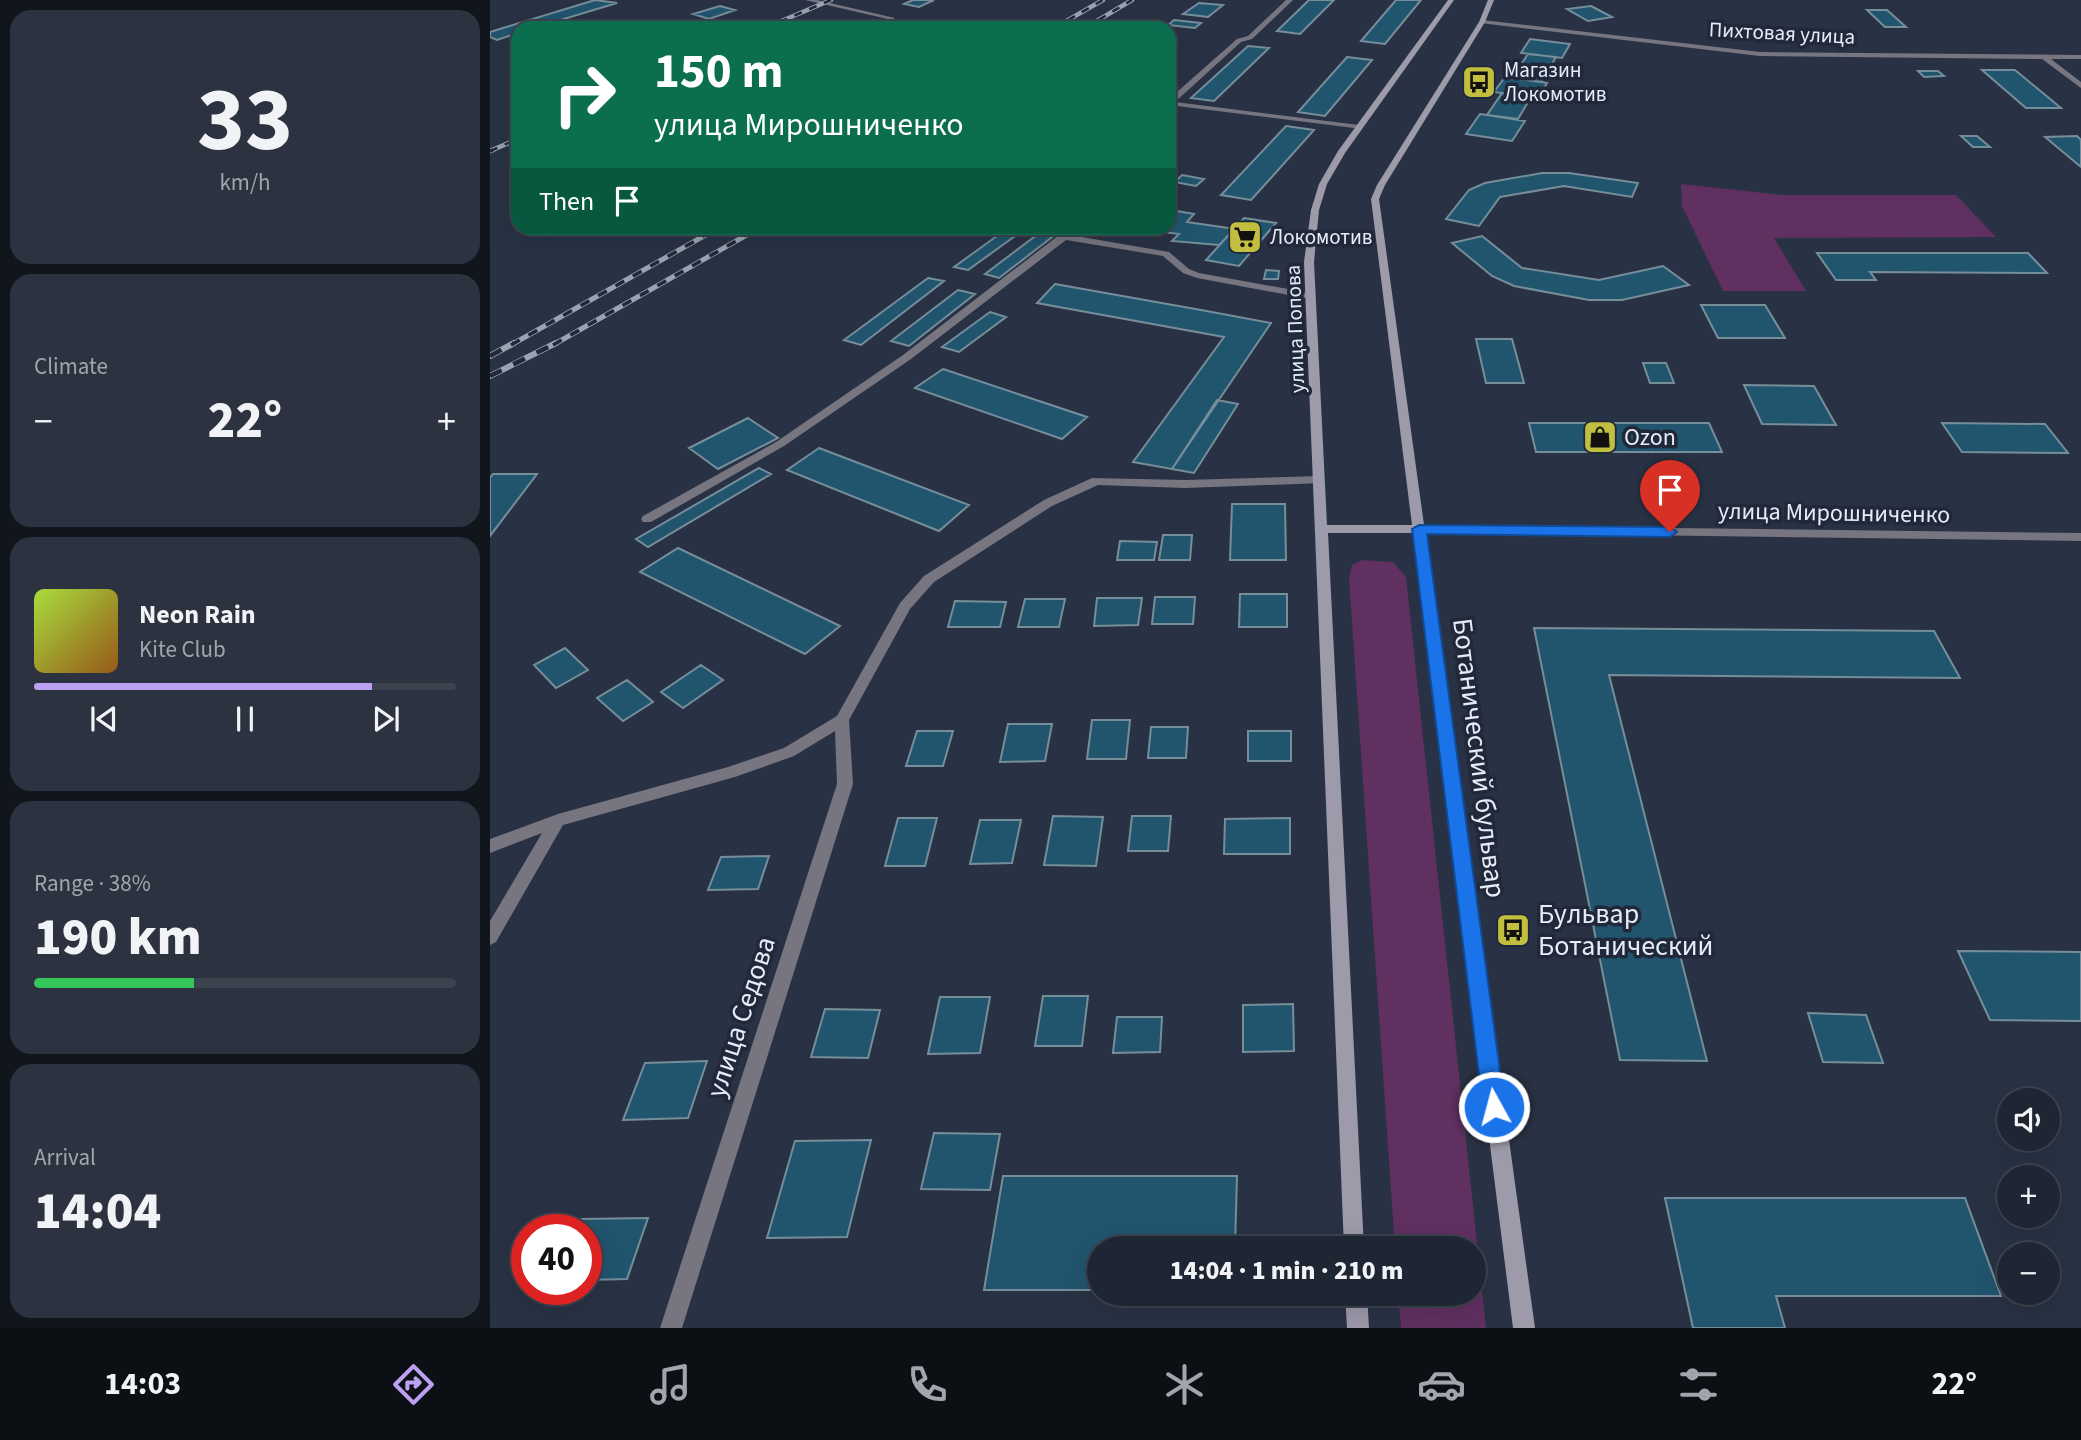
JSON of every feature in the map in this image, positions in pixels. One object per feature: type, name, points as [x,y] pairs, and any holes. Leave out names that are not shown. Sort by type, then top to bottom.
[{"type":"street","points":[[808,0],[892,18]]},
{"type":"street","points":[[1176,97],[1239,40],[1250,38],[1290,0]]},
{"type":"street","name":"улица Попова","points":[[1322,529],[1309,262],[1315,210],[1323,184],[1359,127],[1451,0]]},
{"type":"street","points":[[1353,1236],[1322,529],[1419,529],[1375,200],[1381,185],[1482,22],[1491,0]]},
{"type":"street","name":"Пихтовая улица","points":[[1482,22],[1760,54],[2081,57]]},
{"type":"street","points":[[2044,57],[2081,86]]},
{"type":"street","points":[[1176,104],[1359,127]]},
{"type":"street","points":[[647,519],[779,444],[907,357],[1057,235]]},
{"type":"street","points":[[1075,235],[1166,254],[1186,271],[1197,275],[1310,296]]},
{"type":"street","points":[[490,846],[558,820],[730,774],[789,752],[842,720],[905,606],[929,579],[1048,503],[1096,481],[1185,484],[1320,480]]},
{"type":"street","name":"улица Мирошниченко","points":[[1419,529],[2081,537]]},
{"type":"street","name":"Ботанический бульвар","points":[[1419,529],[1524,1328]]},
{"type":"street","name":"улица Седова","points":[[671,1328],[845,784],[842,720]]},
{"type":"street","points":[[490,937],[558,820]]},
{"type":"street","points":[[1357,1306],[1358,1328]]},
{"type":"shaded area","points":[[1681,184],[1782,195],[1956,195],[1996,237],[1774,238],[1806,291],[1723,291],[1682,206]]},
{"type":"shaded area","points":[[1362,560],[1393,562],[1406,577],[1476,1236],[1394,1236],[1349,578],[1352,565]]},
{"type":"shaded area","points":[[1399,1306],[1484,1306],[1486,1328],[1401,1328]]},
{"type":"building","points":[[595,0],[617,3],[557,21],[526,21]]},
{"type":"building","points":[[913,0],[934,0],[919,7],[904,4]]},
{"type":"building","points":[[1309,0],[1334,0],[1300,34],[1277,31]]},
{"type":"building","points":[[1396,0],[1421,0],[1385,44],[1361,41]]},
{"type":"building","points":[[1199,3],[1223,5],[1208,17],[1183,14]]},
{"type":"building","points":[[720,6],[735,10],[709,19],[693,14]]},
{"type":"building","points":[[1591,6],[1612,17],[1588,21],[1567,9]]},
{"type":"building","points":[[1867,10],[1887,10],[1906,27],[1885,27]]},
{"type":"building","points":[[1174,20],[1201,23],[1195,28],[1176,26],[1176,21]]},
{"type":"building","points":[[511,26],[511,35],[497,40],[490,37],[490,32]]},
{"type":"building","points":[[1530,39],[1570,44],[1562,58],[1521,53]]},
{"type":"building","points":[[1248,46],[1269,48],[1214,101],[1191,98]]},
{"type":"building","points":[[1528,54],[1556,57],[1541,82],[1512,78]]},
{"type":"building","points":[[1347,57],[1372,60],[1325,116],[1298,112]]},
{"type":"building","points":[[1982,70],[2015,70],[2061,108],[2026,108]]},
{"type":"building","points":[[1918,71],[1938,71],[1944,76],[1924,77]]},
{"type":"building","points":[[1505,77],[1547,83],[1538,98],[1494,92]]},
{"type":"building","points":[[1502,93],[1531,97],[1518,119],[1487,115]]},
{"type":"building","points":[[1480,114],[1525,121],[1512,141],[1466,134]]},
{"type":"building","points":[[1286,126],[1314,130],[1251,200],[1221,195]]},
{"type":"building","points":[[1961,136],[1977,136],[1990,147],[1973,147]]},
{"type":"building","points":[[2077,136],[2081,140],[2081,167],[2045,137]]},
{"type":"building","points":[[1542,173],[1569,173],[1638,183],[1632,197],[1564,186],[1500,197],[1479,226],[1446,219],[1469,190],[1485,183]]},
{"type":"building","points":[[1182,175],[1204,179],[1196,186],[1176,181]]},
{"type":"building","points":[[1176,211],[1194,214],[1187,222],[1235,229],[1219,245],[1172,241],[1179,234],[1176,234]]},
{"type":"building","name":"Локомотив","points":[[1244,218],[1276,223],[1239,266],[1206,260]]},
{"type":"building","points":[[998,235],[1017,235],[968,270],[954,267]]},
{"type":"building","points":[[1037,235],[1055,235],[999,278],[985,274]]},
{"type":"building","points":[[1482,236],[1522,268],[1599,280],[1663,266],[1689,285],[1622,300],[1589,300],[1514,286],[1492,276],[1452,243]]},
{"type":"building","points":[[1817,253],[2028,253],[2047,273],[1870,272],[1876,280],[1836,280]]},
{"type":"building","points":[[1266,270],[1279,271],[1278,279],[1264,279]]},
{"type":"building","points":[[928,278],[944,281],[861,345],[844,340]]},
{"type":"building","points":[[1055,284],[1271,323],[1172,469],[1133,462],[1224,337],[1037,303]]},
{"type":"building","points":[[958,290],[975,294],[909,346],[891,341]]},
{"type":"building","points":[[1701,305],[1765,305],[1785,338],[1718,338]]},
{"type":"building","points":[[990,312],[1006,317],[959,352],[942,347]]},
{"type":"building","points":[[1476,339],[1512,339],[1524,383],[1486,383]]},
{"type":"building","points":[[1643,363],[1666,363],[1674,383],[1650,383]]},
{"type":"building","points":[[943,369],[1087,417],[1062,439],[915,388]]},
{"type":"building","points":[[1744,385],[1814,386],[1836,425],[1762,424]]},
{"type":"building","points":[[1217,400],[1238,404],[1194,473],[1172,469]]},
{"type":"building","points":[[748,418],[778,438],[718,469],[689,448]]},
{"type":"building","points":[[1529,423],[1709,423],[1722,452],[1536,452]]},
{"type":"building","points":[[1942,423],[2045,424],[2068,453],[1962,452]]},
{"type":"building","points":[[819,448],[969,505],[939,531],[787,470]]},
{"type":"building","points":[[759,468],[771,474],[648,547],[636,539]]},
{"type":"building","points":[[493,474],[537,474],[490,536],[490,478]]},
{"type":"building","points":[[1232,504],[1285,504],[1286,560],[1230,560]]},
{"type":"building","points":[[1163,535],[1192,535],[1190,560],[1159,560]]},
{"type":"building","points":[[1120,541],[1157,542],[1154,560],[1117,560]]},
{"type":"building","points":[[678,548],[840,626],[805,654],[640,572]]},
{"type":"building","points":[[1240,594],[1287,594],[1287,627],[1239,627]]},
{"type":"building","points":[[1155,597],[1195,597],[1193,624],[1152,624]]},
{"type":"building","points":[[1097,598],[1142,598],[1138,625],[1094,626]]},
{"type":"building","points":[[1025,599],[1065,599],[1059,627],[1018,627]]},
{"type":"building","points":[[955,601],[1006,602],[1000,627],[948,627]]},
{"type":"building","points":[[1534,628],[1934,631],[1960,678],[1609,675],[1707,1061],[1620,1060]]},
{"type":"building","points":[[565,648],[588,670],[556,688],[534,665]]},
{"type":"building","points":[[701,665],[723,680],[683,708],[661,692]]},
{"type":"building","points":[[627,680],[653,702],[623,721],[597,698]]},
{"type":"building","points":[[1092,720],[1130,720],[1126,759],[1087,759]]},
{"type":"building","points":[[1008,724],[1052,724],[1045,761],[1000,762]]},
{"type":"building","points":[[1151,727],[1188,727],[1186,758],[1148,758]]},
{"type":"building","points":[[917,731],[953,731],[943,766],[906,766]]},
{"type":"building","points":[[1248,731],[1291,731],[1291,761],[1248,761]]},
{"type":"building","points":[[1053,816],[1103,817],[1096,866],[1044,865]]},
{"type":"building","points":[[1132,816],[1171,816],[1168,851],[1128,851]]},
{"type":"building","points":[[898,818],[937,818],[925,866],[885,866]]},
{"type":"building","points":[[1290,818],[1290,854],[1224,854],[1225,819]]},
{"type":"building","points":[[980,820],[1021,820],[1012,863],[970,864]]},
{"type":"building","points":[[769,856],[758,889],[708,890],[721,857]]},
{"type":"building","points":[[1958,951],[2081,952],[2081,1021],[1990,1020]]},
{"type":"building","points":[[1043,996],[1088,996],[1082,1046],[1035,1046]]},
{"type":"building","points":[[940,997],[990,997],[980,1053],[928,1054]]},
{"type":"building","points":[[1293,1004],[1294,1051],[1243,1052],[1243,1005]]},
{"type":"building","points":[[825,1009],[880,1010],[868,1058],[811,1057]]},
{"type":"building","points":[[1808,1013],[1866,1015],[1883,1063],[1823,1062]]},
{"type":"building","points":[[1117,1017],[1162,1017],[1160,1052],[1113,1053]]},
{"type":"building","points":[[707,1061],[688,1118],[623,1120],[645,1063]]},
{"type":"building","points":[[934,1133],[1000,1134],[990,1190],[921,1189]]},
{"type":"building","points":[[871,1140],[847,1237],[767,1238],[795,1141]]},
{"type":"building","points":[[1003,1176],[1237,1176],[1235,1236],[1087,1236],[1087,1290],[984,1290]]},
{"type":"building","points":[[1665,1198],[1965,1198],[1997,1285],[1997,1296],[1776,1296],[1785,1328],[1693,1328]]},
{"type":"building","points":[[648,1218],[627,1279],[602,1280],[602,1219]]},
{"type":"railway","points":[[782,21],[831,0]]},
{"type":"railway","points":[[1066,21],[1103,0]]},
{"type":"railway","points":[[1097,21],[1132,0]]},
{"type":"railway","points":[[490,151],[511,142]]},
{"type":"railway","points":[[511,345],[706,235]]},
{"type":"railway","points":[[553,345],[747,235]]},
{"type":"railway","points":[[490,356],[514,343]]},
{"type":"railway","points":[[490,376],[556,343]]},
{"type":"place","name":"Магазин Локомотив","points":[[1479,82]]},
{"type":"place","name":"Локомотив","points":[[1245,237]]},
{"type":"place","name":"Ozon","points":[[1600,437]]},
{"type":"place","name":"Бульвар Ботанический","points":[[1513,930]]},
{"type":"route","points":[[1494,1107],[1419,529],[1670,532]]}]
